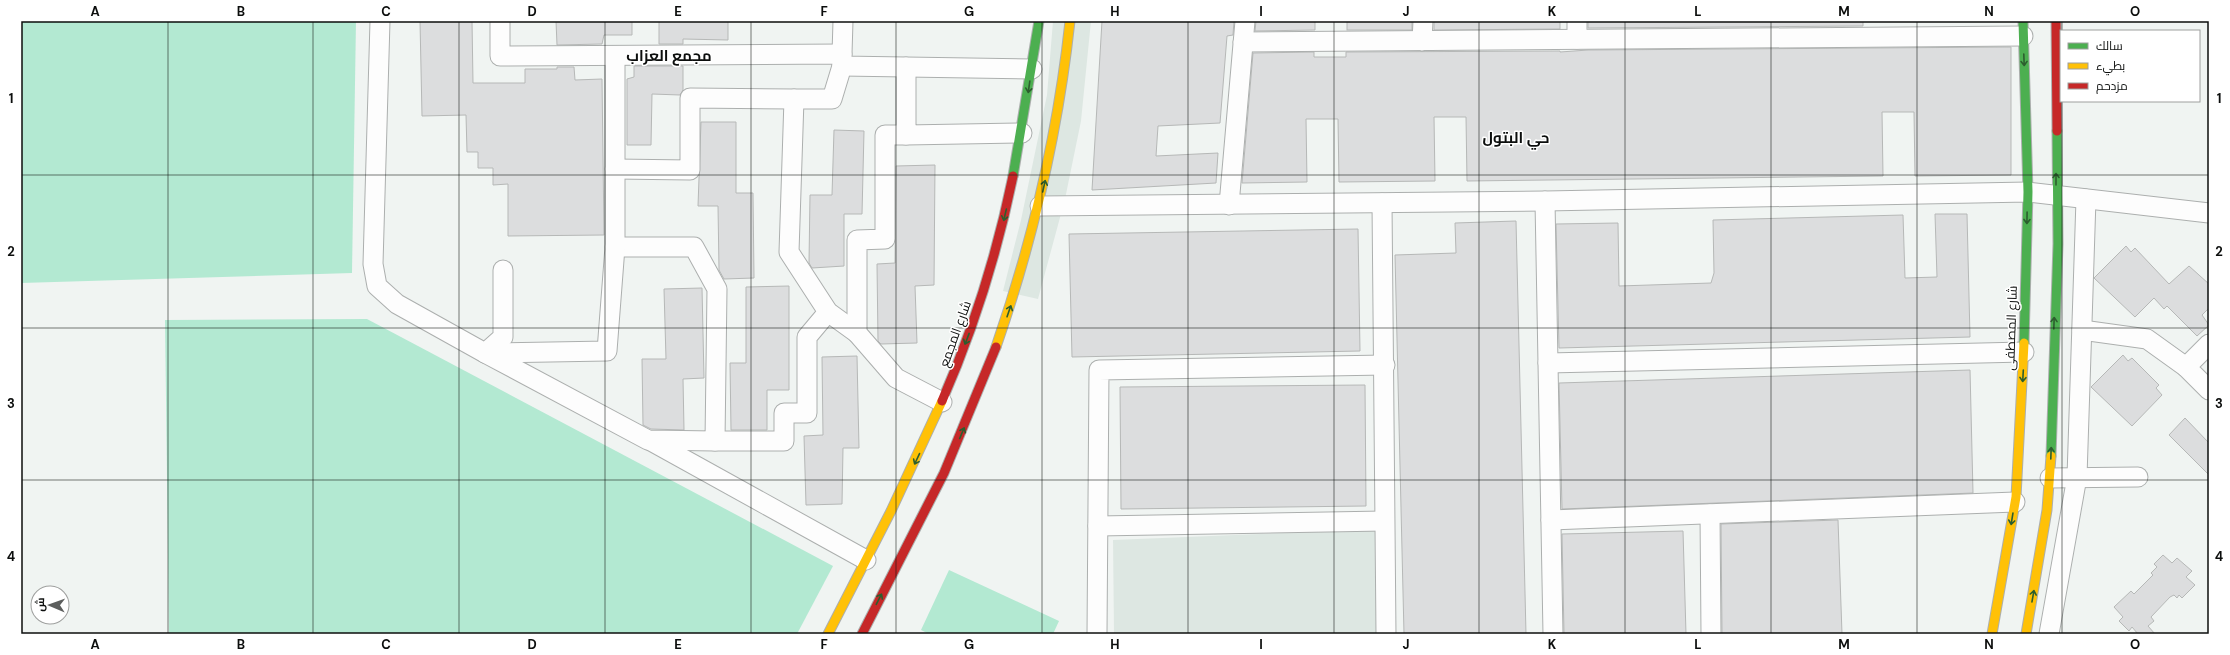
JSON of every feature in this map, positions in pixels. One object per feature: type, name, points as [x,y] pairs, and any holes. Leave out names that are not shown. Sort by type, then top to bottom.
[{"type":"street","points":[[380,21],[373,264],[378,286],[397,304],[866,560]]},
{"type":"street","points":[[500,21],[500,56],[615,56],[842,60],[906,67],[1032,69]]},
{"type":"street","points":[[615,169],[690,170],[690,98],[832,99],[842,60],[843,21]]},
{"type":"street","name":"شارع المجمع","points":[[828,634],[905,485],[942,402],[968,337],[993,260],[1013,182],[1040,21]]},
{"type":"street","points":[[862,634],[954,451],[975,404],[1011,306],[1040,206],[1063,85],[1070,21]]},
{"type":"street","points":[[1229,205],[1245,21]]},
{"type":"street","points":[[1422,40],[1423,21]]},
{"type":"street","points":[[2026,634],[2047,510],[2050,478],[2058,244],[2056,196],[2056,21]]},
{"type":"street","points":[[1243,42],[1422,40],[1577,30],[2023,28]]},
{"type":"street","name":"شارع المصطفى","points":[[1992,634],[2015,502],[2024,352],[2028,192],[2023,28]]},
{"type":"street","points":[[485,353],[607,351],[615,247],[615,56]]},
{"type":"street","points":[[906,67],[906,134]]},
{"type":"street","points":[[794,99],[789,252],[828,312],[857,333],[896,378],[942,402]]},
{"type":"street","points":[[857,333],[857,240],[885,239],[885,135],[1022,133]]},
{"type":"street","points":[[1040,206],[1545,201],[2028,192],[2209,213]]},
{"type":"street","points":[[2049,634],[2077,477],[2086,199]]},
{"type":"street","points":[[1545,201],[1553,634]]},
{"type":"street","points":[[1382,203],[1386,634]]},
{"type":"street","points":[[615,247],[694,247],[717,289],[715,441]]},
{"type":"street","points":[[485,353],[503,337],[503,270]]},
{"type":"street","points":[[648,440],[784,441],[784,413],[807,413],[807,337],[828,312]]},
{"type":"street","points":[[2082,330],[2147,339],[2186,367],[2209,390]]},
{"type":"street","points":[[2186,367],[2209,344]]},
{"type":"street","points":[[1548,363],[2024,352]]},
{"type":"street","points":[[1097,634],[1099,370],[1384,365]]},
{"type":"street","points":[[2050,478],[2138,477]]},
{"type":"street","points":[[1551,520],[2015,502]]},
{"type":"street","points":[[1710,514],[1712,634]]},
{"type":"street","points":[[1098,526],[1384,521]]},
{"type":"shaded area","points":[[1053,21],[1091,21],[1081,121],[1065,199],[1038,299],[1003,291],[1021,220],[1047,95]]},
{"type":"shaded area","points":[[1381,529],[1383,634],[1114,634],[1113,540]]},
{"type":"green space","points":[[21,21],[356,21],[352,273],[21,283]]},
{"type":"green space","points":[[367,319],[833,566],[797,634],[169,634],[165,320]]},
{"type":"green space","points":[[949,570],[1059,621],[1053,634],[929,634],[921,630]]},
{"type":"building","points":[[420,21],[472,21],[473,83],[525,83],[525,69],[557,69],[557,67],[574,67],[575,80],[602,79],[604,235],[508,236],[508,184],[493,185],[493,168],[478,168],[478,152],[467,152],[466,115],[422,116]]},
{"type":"building","points":[[556,21],[632,21],[632,35],[604,35],[602,44],[557,45]]},
{"type":"building","points":[[659,21],[728,21],[728,40],[683,39],[683,44],[659,44]]},
{"type":"building","points":[[1102,21],[1234,21],[1233,35],[1227,36],[1220,123],[1158,126],[1156,156],[1218,153],[1216,183],[1092,190]]},
{"type":"building","points":[[1256,21],[1315,21],[1315,30],[1255,31]]},
{"type":"building","points":[[1347,21],[1412,21],[1412,30],[1347,30]]},
{"type":"building","points":[[1434,21],[1560,21],[1560,29],[1434,30]]},
{"type":"building","points":[[1588,21],[1863,21],[1863,26],[1588,28]]},
{"type":"building","points":[[2011,47],[2011,175],[1915,176],[1914,112],[1882,112],[1883,176],[1467,181],[1466,117],[1434,117],[1435,181],[1339,182],[1338,119],[1306,119],[1307,182],[1242,183],[1253,53],[1314,52],[1314,57],[1346,57],[1346,52],[1560,52],[1588,50]]},
{"type":"building","points":[[634,66],[683,66],[683,90],[680,95],[652,94],[651,145],[627,145],[627,79],[634,77]]},
{"type":"building","points":[[701,122],[736,122],[736,193],[753,193],[754,278],[724,279],[719,270],[718,206],[698,206]]},
{"type":"building","points":[[834,130],[864,131],[862,214],[844,214],[844,266],[812,268],[809,263],[810,195],[832,195]]},
{"type":"building","points":[[935,165],[934,285],[915,286],[917,343],[881,344],[878,341],[877,264],[895,263],[896,166]]},
{"type":"building","points":[[1935,214],[1967,214],[1970,337],[1559,348],[1556,224],[1618,223],[1619,286],[1711,283],[1714,273],[1713,220],[1903,215],[1905,278],[1937,277]]},
{"type":"building","points":[[1516,221],[1526,634],[1404,634],[1395,255],[1456,253],[1455,223]]},
{"type":"building","points":[[1358,229],[1360,351],[1072,357],[1069,234]]},
{"type":"building","points":[[2126,246],[2131,252],[2135,248],[2169,284],[2189,266],[2209,284],[2209,308],[2202,315],[2209,325],[2197,336],[2167,306],[2164,309],[2154,298],[2135,317],[2094,278]]},
{"type":"building","points":[[789,286],[789,390],[767,390],[767,430],[731,430],[730,363],[746,363],[746,287]]},
{"type":"building","points":[[702,288],[704,378],[683,379],[684,430],[651,429],[643,425],[642,359],[666,359],[664,289]]},
{"type":"building","points":[[2123,355],[2128,361],[2132,358],[2159,385],[2156,388],[2162,395],[2132,426],[2091,387]]},
{"type":"building","points":[[857,356],[859,448],[843,448],[842,504],[806,505],[804,436],[823,435],[822,357]]},
{"type":"building","points":[[1970,370],[1973,493],[1562,509],[1559,383]]},
{"type":"building","points":[[1365,385],[1366,506],[1121,509],[1120,387]]},
{"type":"building","points":[[2185,418],[2209,443],[2209,475],[2169,435]]},
{"type":"building","points":[[1838,520],[1842,634],[1722,634],[1721,524]]},
{"type":"building","points":[[1683,531],[1686,634],[1564,634],[1562,534]]},
{"type":"building","points":[[2163,555],[2172,563],[2177,558],[2192,571],[2186,577],[2195,585],[2182,598],[2179,595],[2177,598],[2174,595],[2170,597],[2151,617],[2154,621],[2148,626],[2155,634],[2138,634],[2132,627],[2129,631],[2119,621],[2123,617],[2114,607],[2131,591],[2134,594],[2153,575],[2151,573],[2157,567],[2154,564]]},
{"type":"traffic: fast","points":[[1013,176],[1039,21]]},
{"type":"traffic: fast","points":[[2023,21],[2028,192],[2024,343]]},
{"type":"traffic: fast","points":[[2051,456],[2058,244],[2057,131]]},
{"type":"traffic: slow","points":[[996,347],[1033,226],[1059,104],[1070,21]]},
{"type":"traffic: slow","points":[[1992,634],[2016,497],[2024,343]]},
{"type":"traffic: slow","points":[[828,634],[891,511],[942,401]]},
{"type":"traffic: slow","points":[[2026,634],[2047,510],[2051,456]]},
{"type":"traffic: jam","points":[[2056,21],[2057,131]]},
{"type":"traffic: jam","points":[[942,401],[954,374],[984,290],[1000,234],[1013,176]]},
{"type":"traffic: jam","points":[[862,634],[944,473],[996,347]]},
{"type":"district","name":"مجمع العزاب","points":[[669,56]]},
{"type":"district","name":"حي البتول","points":[[1516,138]]}]
